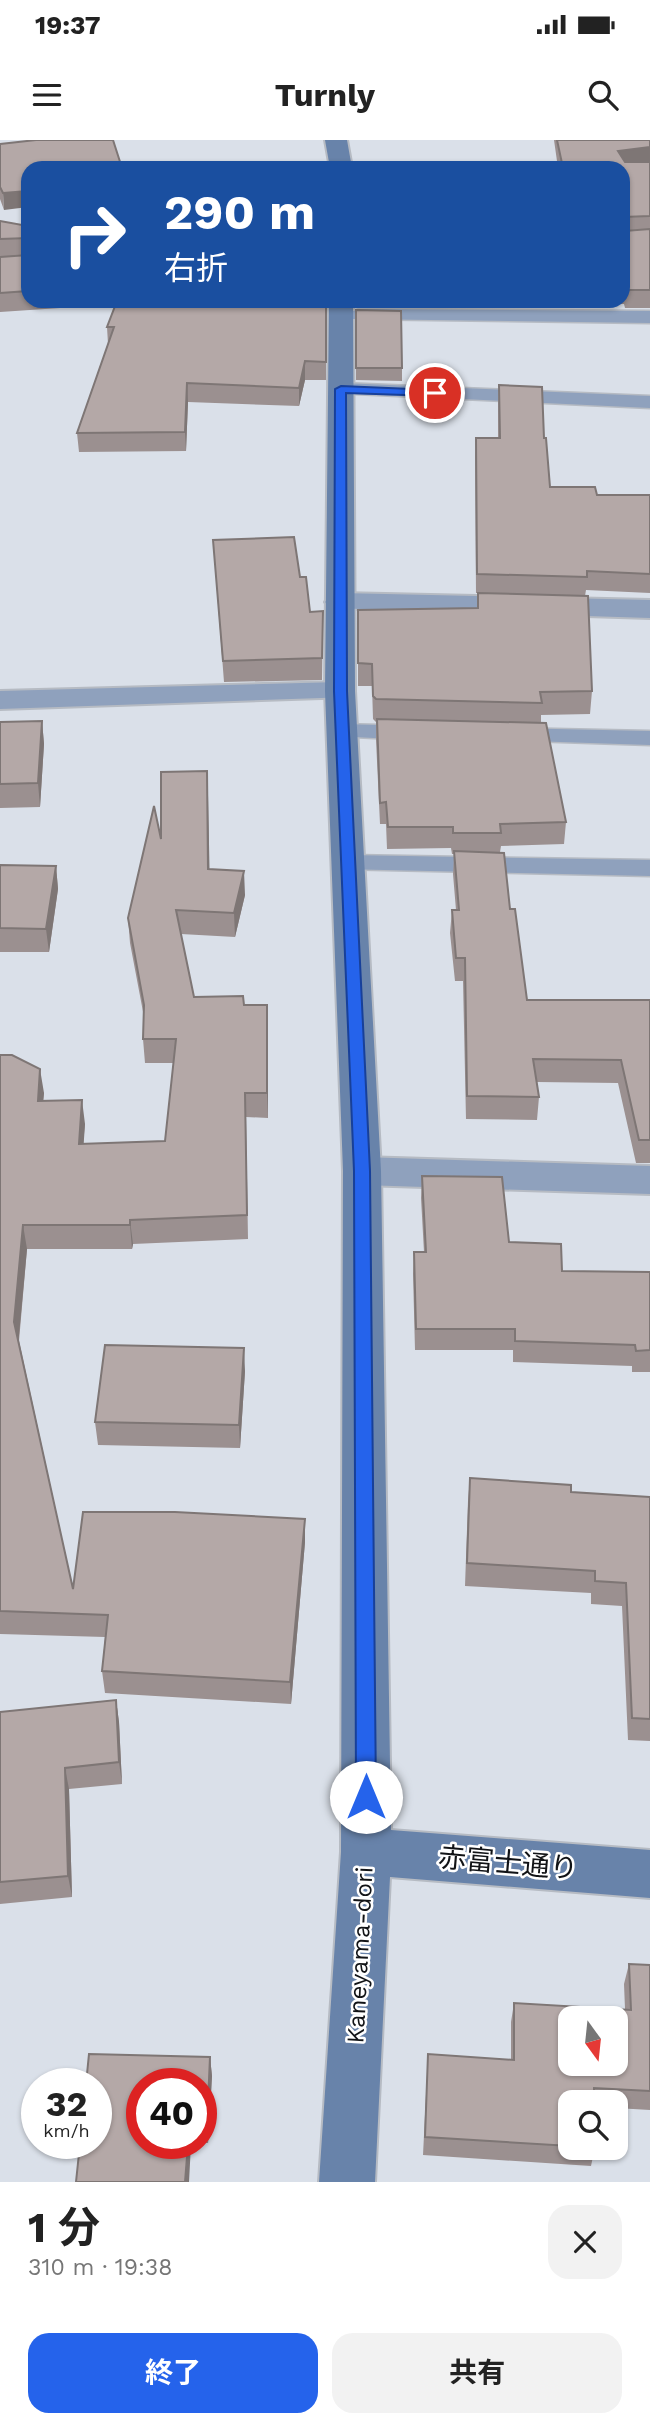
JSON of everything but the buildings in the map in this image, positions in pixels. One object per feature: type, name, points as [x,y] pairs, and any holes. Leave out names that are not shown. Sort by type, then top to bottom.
[{"type":"street","points":[[336,140],[340,161]]},
{"type":"street","name":"Kaneyama-dori","points":[[341,308],[340,691],[362,1171],[366,1852],[347,2182]]},
{"type":"street","points":[[340,602],[650,609]]},
{"type":"street","points":[[0,700],[340,691]]},
{"type":"street","points":[[362,1171],[650,1180]]},
{"type":"street","name":"赤富士通り","points":[[366,1852],[650,1874]]},
{"type":"lane","points":[[341,308],[650,317]]},
{"type":"lane","points":[[341,389],[650,402]]},
{"type":"lane","points":[[342,732],[436,733]]},
{"type":"lane","points":[[489,735],[650,738]]},
{"type":"lane","points":[[348,863],[650,868]]},
{"type":"route","points":[[366,1797],[362,1171],[340,691],[341,389],[435,393]]}]
